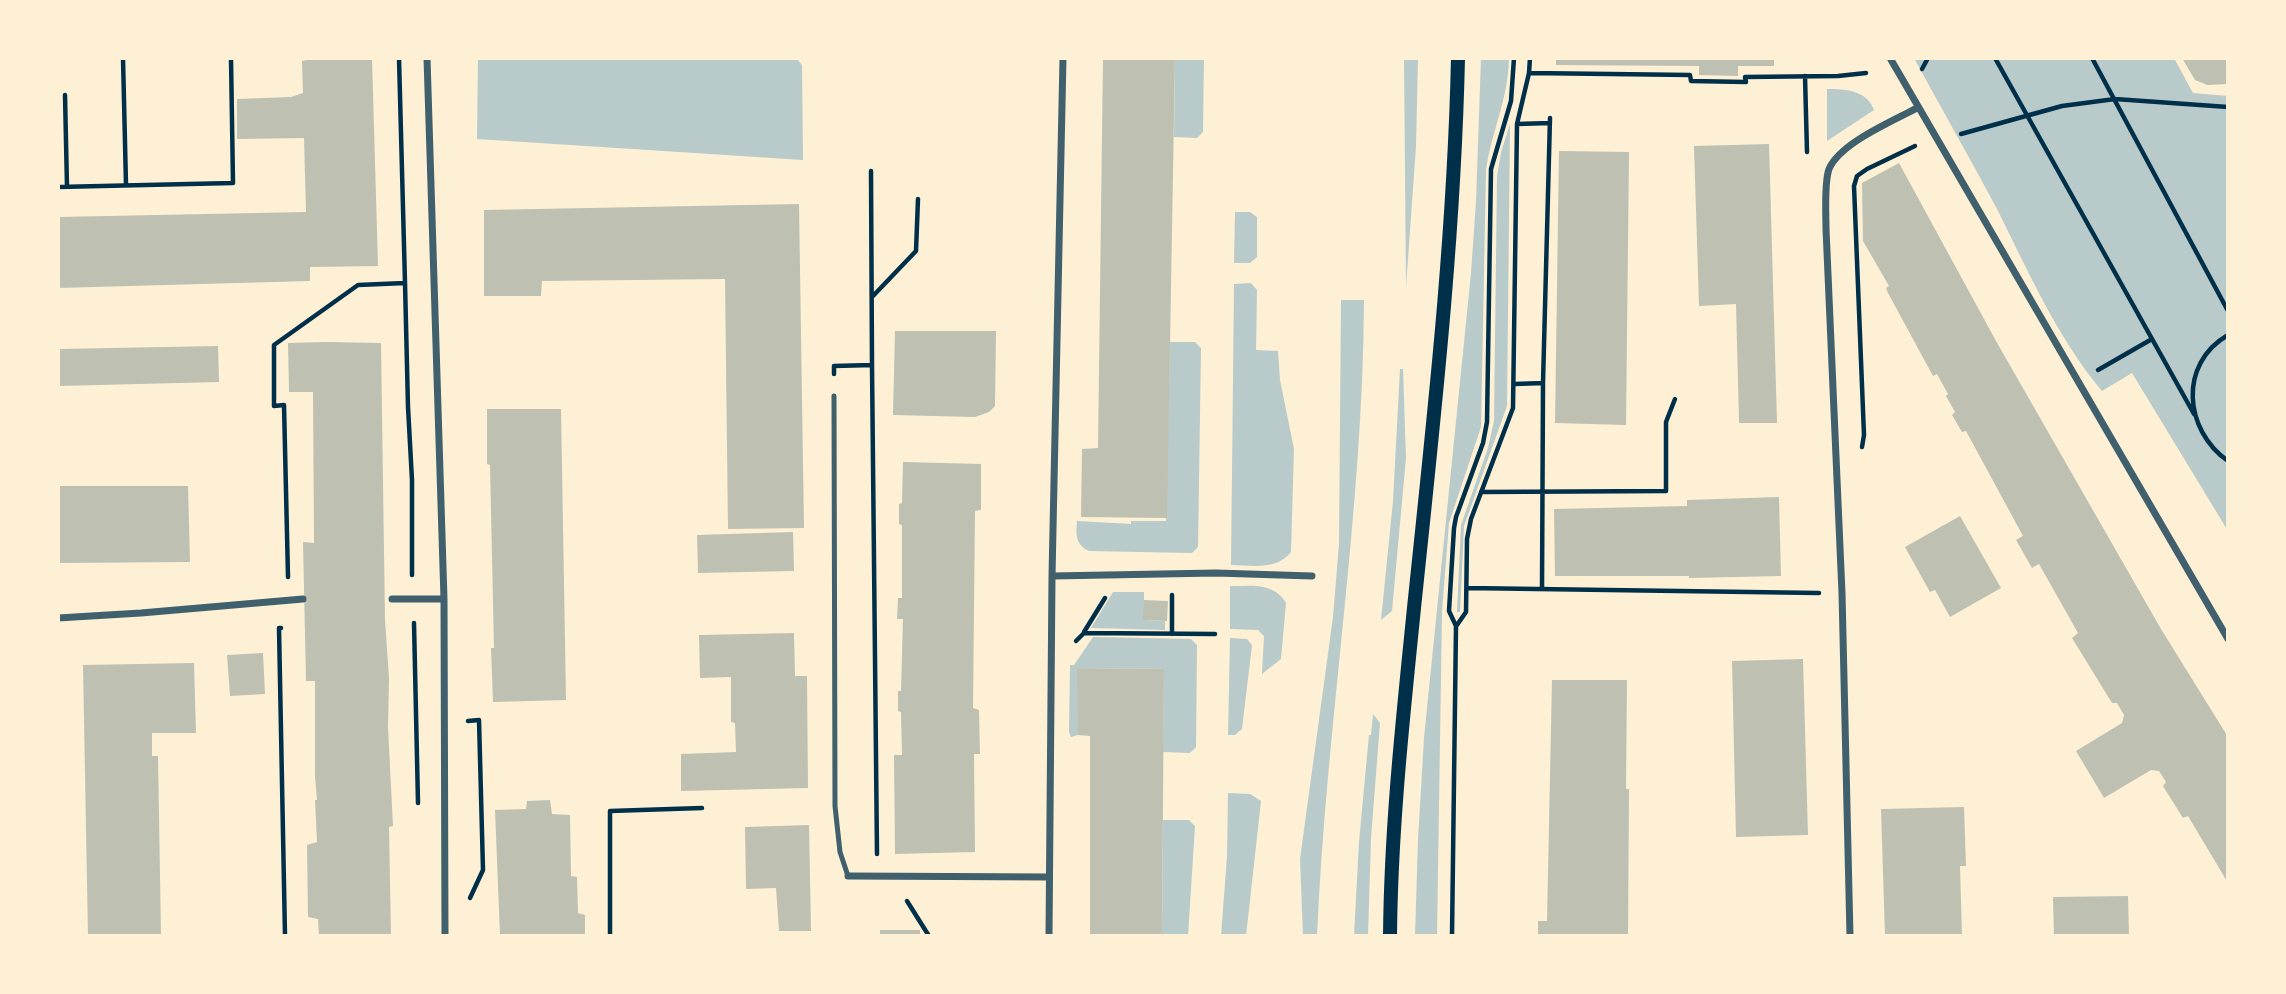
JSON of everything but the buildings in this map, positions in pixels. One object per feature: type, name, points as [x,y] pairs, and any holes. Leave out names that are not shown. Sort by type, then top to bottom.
[{"type":"main road","points":[[1390,936],[1392,856],[1401,741],[1447,287],[1458,58]]},
{"type":"street","points":[[427,58],[444,599],[445,936]]},
{"type":"street","points":[[1049,936],[1052,576],[1063,58]]},
{"type":"street","points":[[1890,58],[2228,639]]},
{"type":"street","points":[[1850,936],[1842,593],[1826,229],[1828,171],[1835,158],[1849,146],[1917,108]]},
{"type":"street","points":[[1052,576],[1216,573],[1312,576]]},
{"type":"street","points":[[58,618],[303,599]]},
{"type":"street","points":[[392,599],[444,599]]},
{"type":"street","points":[[848,876],[1049,877]]},
{"type":"lane","points":[[834,396],[835,806],[840,852],[848,876]]},
{"type":"path","points":[[123,58],[126,186]]},
{"type":"path","points":[[58,187],[233,183],[231,58]]},
{"type":"path","points":[[285,936],[279,628],[289,627],[289,600],[284,405],[274,405],[275,345],[358,285],[405,282],[399,58]]},
{"type":"path","points":[[1452,936],[1457,626],[1449,611],[1453,539],[1456,517],[1480,453],[1488,422],[1491,169],[1511,101],[1514,58]]},
{"type":"path","points":[[1457,626],[1466,612],[1468,529],[1513,408],[1517,124],[1530,58]]},
{"type":"path","points":[[1995,58],[2194,414],[2201,434],[2216,453],[2228,461]]},
{"type":"path","points":[[2092,58],[2228,311]]},
{"type":"path","points":[[1529,73],[1690,75],[1691,81],[1746,82],[1745,76],[1838,76],[1866,73]]},
{"type":"path","points":[[1805,76],[1807,152]]},
{"type":"path","points":[[65,95],[67,187]]},
{"type":"path","points":[[1862,448],[1864,435],[1854,186],[1857,176],[1907,149],[2062,106],[2115,99],[2228,107]]},
{"type":"path","points":[[1517,124],[1550,121],[1543,383],[1542,589]]},
{"type":"path","points":[[871,172],[878,876]]},
{"type":"path","points":[[871,298],[916,251],[918,200]]},
{"type":"path","points":[[2194,414],[2192,393],[2196,373],[2206,355],[2228,335]]},
{"type":"path","points":[[2077,382],[2152,339]]},
{"type":"path","points":[[834,396],[834,366],[872,365]]},
{"type":"path","points":[[1515,384],[1543,383]]},
{"type":"path","points":[[1481,492],[1666,491],[1665,422],[1675,399]]},
{"type":"path","points":[[1075,642],[1084,633],[1111,588]]},
{"type":"path","points":[[1163,588],[1172,596],[1172,634]]},
{"type":"path","points":[[1466,588],[1842,593]]},
{"type":"path","points":[[1084,633],[1215,635]]},
{"type":"path","points":[[461,721],[479,720],[483,856],[483,870],[466,907]]},
{"type":"path","points":[[610,936],[610,811],[702,808]]},
{"type":"path","points":[[893,876],[929,936]]},
{"type":"shaded area","points":[[478,58],[796,58],[802,65],[803,160],[477,139]]},
{"type":"shaded area","points":[[1175,58],[1204,58],[1203,132],[1197,138],[1174,137]]},
{"type":"shaded area","points":[[1404,58],[1418,58],[1416,146],[1406,287]]},
{"type":"shaded area","points":[[1481,58],[1509,58],[1508,73],[1486,170],[1481,427],[1449,523],[1442,611],[1437,936],[1415,936],[1424,738],[1471,273]]},
{"type":"shaded area","points":[[1914,58],[2174,58],[2193,93],[2228,96],[2228,531],[2132,373],[2102,391],[2071,349]]},
{"type":"shaded area","points":[[1827,89],[1855,92],[1866,98],[1874,110],[1827,141]]},
{"type":"shaded area","points":[[1510,124],[1507,406],[1464,526],[1460,612],[1457,612],[1461,525],[1488,448],[1494,421],[1497,177]]},
{"type":"shaded area","points":[[1235,212],[1250,212],[1257,217],[1257,257],[1250,263],[1234,263]]},
{"type":"shaded area","points":[[1251,283],[1257,290],[1256,350],[1278,351],[1280,380],[1294,449],[1291,552],[1278,562],[1255,566],[1231,565],[1234,284]]},
{"type":"shaded area","points":[[1341,300],[1364,300],[1358,459],[1328,777],[1317,936],[1303,936],[1300,859],[1333,617],[1339,544]]},
{"type":"shaded area","points":[[1170,342],[1195,342],[1201,348],[1198,547],[1192,553],[1089,551],[1077,539],[1077,521],[1131,524],[1131,521],[1166,521]]},
{"type":"shaded area","points":[[1400,369],[1403,369],[1406,458],[1392,611],[1381,620],[1393,501]]},
{"type":"shaded area","points":[[1230,586],[1269,588],[1286,603],[1281,659],[1262,674],[1264,636],[1258,630],[1230,629]]},
{"type":"shaded area","points":[[1113,592],[1144,592],[1144,620],[1165,621],[1165,630],[1091,628]]},
{"type":"shaded area","points":[[1093,637],[1191,639],[1197,645],[1196,747],[1190,753],[1163,752],[1164,669],[1078,668],[1078,735],[1071,737],[1070,665],[1074,665]]},
{"type":"shaded area","points":[[1230,638],[1247,639],[1252,645],[1242,729],[1235,735],[1228,735]]},
{"type":"shaded area","points":[[1373,714],[1380,723],[1371,838],[1368,936],[1354,936],[1359,842]]},
{"type":"shaded area","points":[[1228,793],[1250,794],[1261,801],[1246,936],[1221,936]]},
{"type":"shaded area","points":[[1163,820],[1189,820],[1195,826],[1188,936],[1162,936]]}]
